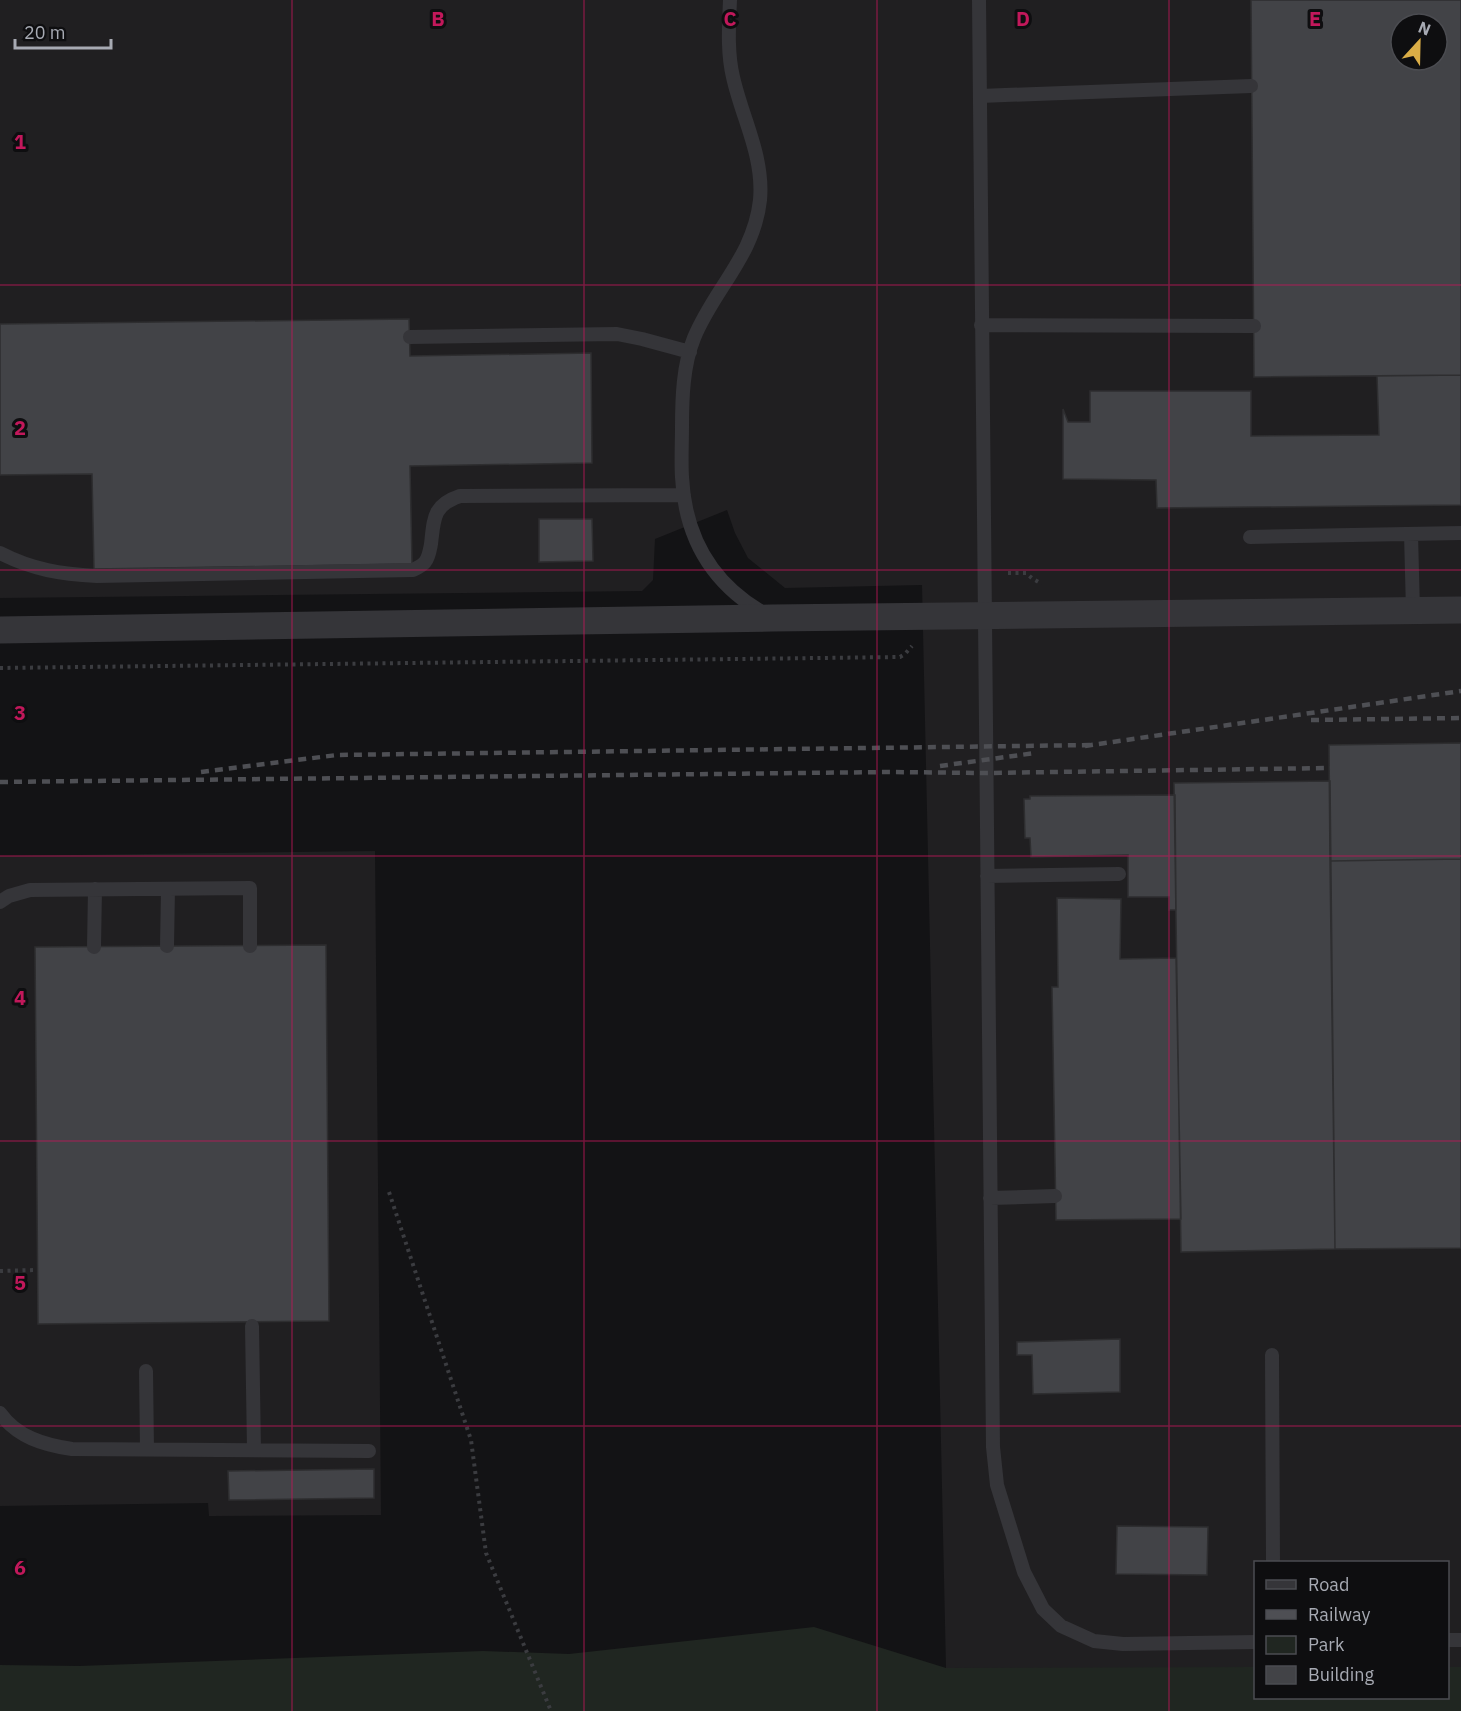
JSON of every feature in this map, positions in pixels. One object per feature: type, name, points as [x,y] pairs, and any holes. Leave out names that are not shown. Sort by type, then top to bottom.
[{"type":"street","points":[[0,630],[1461,610]]},
{"type":"lane","points":[[730,0],[729,49],[732,73],[737,96],[758,157],[761,181],[759,202],[747,246],[707,312],[694,338],[686,366],[682,413],[682,477],[689,521],[697,543],[711,569],[734,593],[772,618]]},
{"type":"lane","points":[[979,0],[993,1447],[998,1485],[1024,1572],[1043,1609],[1061,1626],[1094,1641],[1123,1644],[1254,1642]]},
{"type":"lane","points":[[980,96],[1251,86]]},
{"type":"lane","points":[[981,325],[1254,326]]},
{"type":"lane","points":[[410,337],[616,334],[690,352]]},
{"type":"lane","points":[[0,552],[18,562],[42,570],[79,575],[413,570],[426,562],[438,508],[448,500],[460,496],[684,495]]},
{"type":"lane","points":[[1250,537],[1461,533]]},
{"type":"lane","points":[[1411,534],[1413,611]]},
{"type":"lane","points":[[987,876],[1119,874]]},
{"type":"lane","points":[[0,902],[9,896],[30,890],[250,888],[250,946]]},
{"type":"lane","points":[[167,946],[168,889]]},
{"type":"lane","points":[[94,947],[95,890]]},
{"type":"lane","points":[[990,1198],[1055,1196]]},
{"type":"lane","points":[[252,1326],[254,1450]]},
{"type":"lane","points":[[1272,1355],[1273,1561]]},
{"type":"lane","points":[[146,1371],[147,1449]]},
{"type":"lane","points":[[0,1413],[16,1430],[33,1440],[72,1449],[369,1451]]},
{"type":"path","points":[[0,668],[900,657],[912,646],[915,616]]},
{"type":"path","points":[[389,1192],[471,1440],[486,1553],[551,1711]]},
{"type":"path","points":[[0,1271],[35,1270]]},
{"type":"shaded area","points":[[0,0],[1461,0],[1461,1671],[1449,1671],[1449,1561],[1254,1561],[1254,1670],[946,1668],[922,585],[785,588],[748,558],[735,533],[727,510],[655,539],[653,580],[642,591],[0,598]]},
{"type":"shaded area","points":[[375,851],[381,1515],[209,1516],[208,1503],[0,1506],[0,856]]},
{"type":"green space","points":[[814,1627],[946,1668],[1254,1667],[1254,1699],[1449,1699],[1449,1667],[1461,1667],[1461,1711],[0,1711],[0,1665],[79,1666],[483,1651],[569,1654]]},
{"type":"building","points":[[1251,0],[1461,0],[1461,375],[1254,377]]},
{"type":"building","points":[[409,319],[410,356],[591,353],[592,463],[410,466],[412,564],[94,569],[92,474],[0,475],[0,324]]},
{"type":"building","points":[[1461,375],[1461,505],[1157,508],[1156,480],[1063,479],[1063,409],[1068,422],[1090,422],[1090,391],[1251,391],[1251,436],[1379,435],[1377,376]]},
{"type":"building","points":[[539,519],[592,519],[593,561],[539,562]]},
{"type":"building","points":[[1461,743],[1461,859],[1330,861],[1329,745]]},
{"type":"building","points":[[1330,781],[1335,1249],[1181,1252],[1174,783]]},
{"type":"building","points":[[1175,795],[1176,910],[1169,910],[1169,897],[1128,897],[1128,855],[1031,857],[1030,838],[1025,838],[1024,799],[1030,799],[1030,796]]},
{"type":"building","points":[[1461,859],[1461,1248],[1335,1249],[1330,861]]},
{"type":"building","points":[[1057,898],[1121,899],[1120,959],[1176,958],[1181,1219],[1056,1220],[1052,987],[1058,987]]},
{"type":"building","points":[[326,945],[329,1321],[38,1324],[35,947]]},
{"type":"building","points":[[1120,1339],[1120,1392],[1033,1394],[1032,1355],[1017,1355],[1017,1342]]},
{"type":"building","points":[[374,1469],[374,1498],[229,1500],[228,1471]]},
{"type":"building","points":[[1117,1526],[1208,1527],[1207,1575],[1116,1574]]},
{"type":"railway","points":[[1085,746],[1461,691]]},
{"type":"railway","points":[[1311,720],[1461,718]]},
{"type":"railway","points":[[201,772],[337,755],[1094,745]]},
{"type":"railway","points":[[940,766],[1035,753]]},
{"type":"railway","points":[[0,782],[1330,768]]}]
